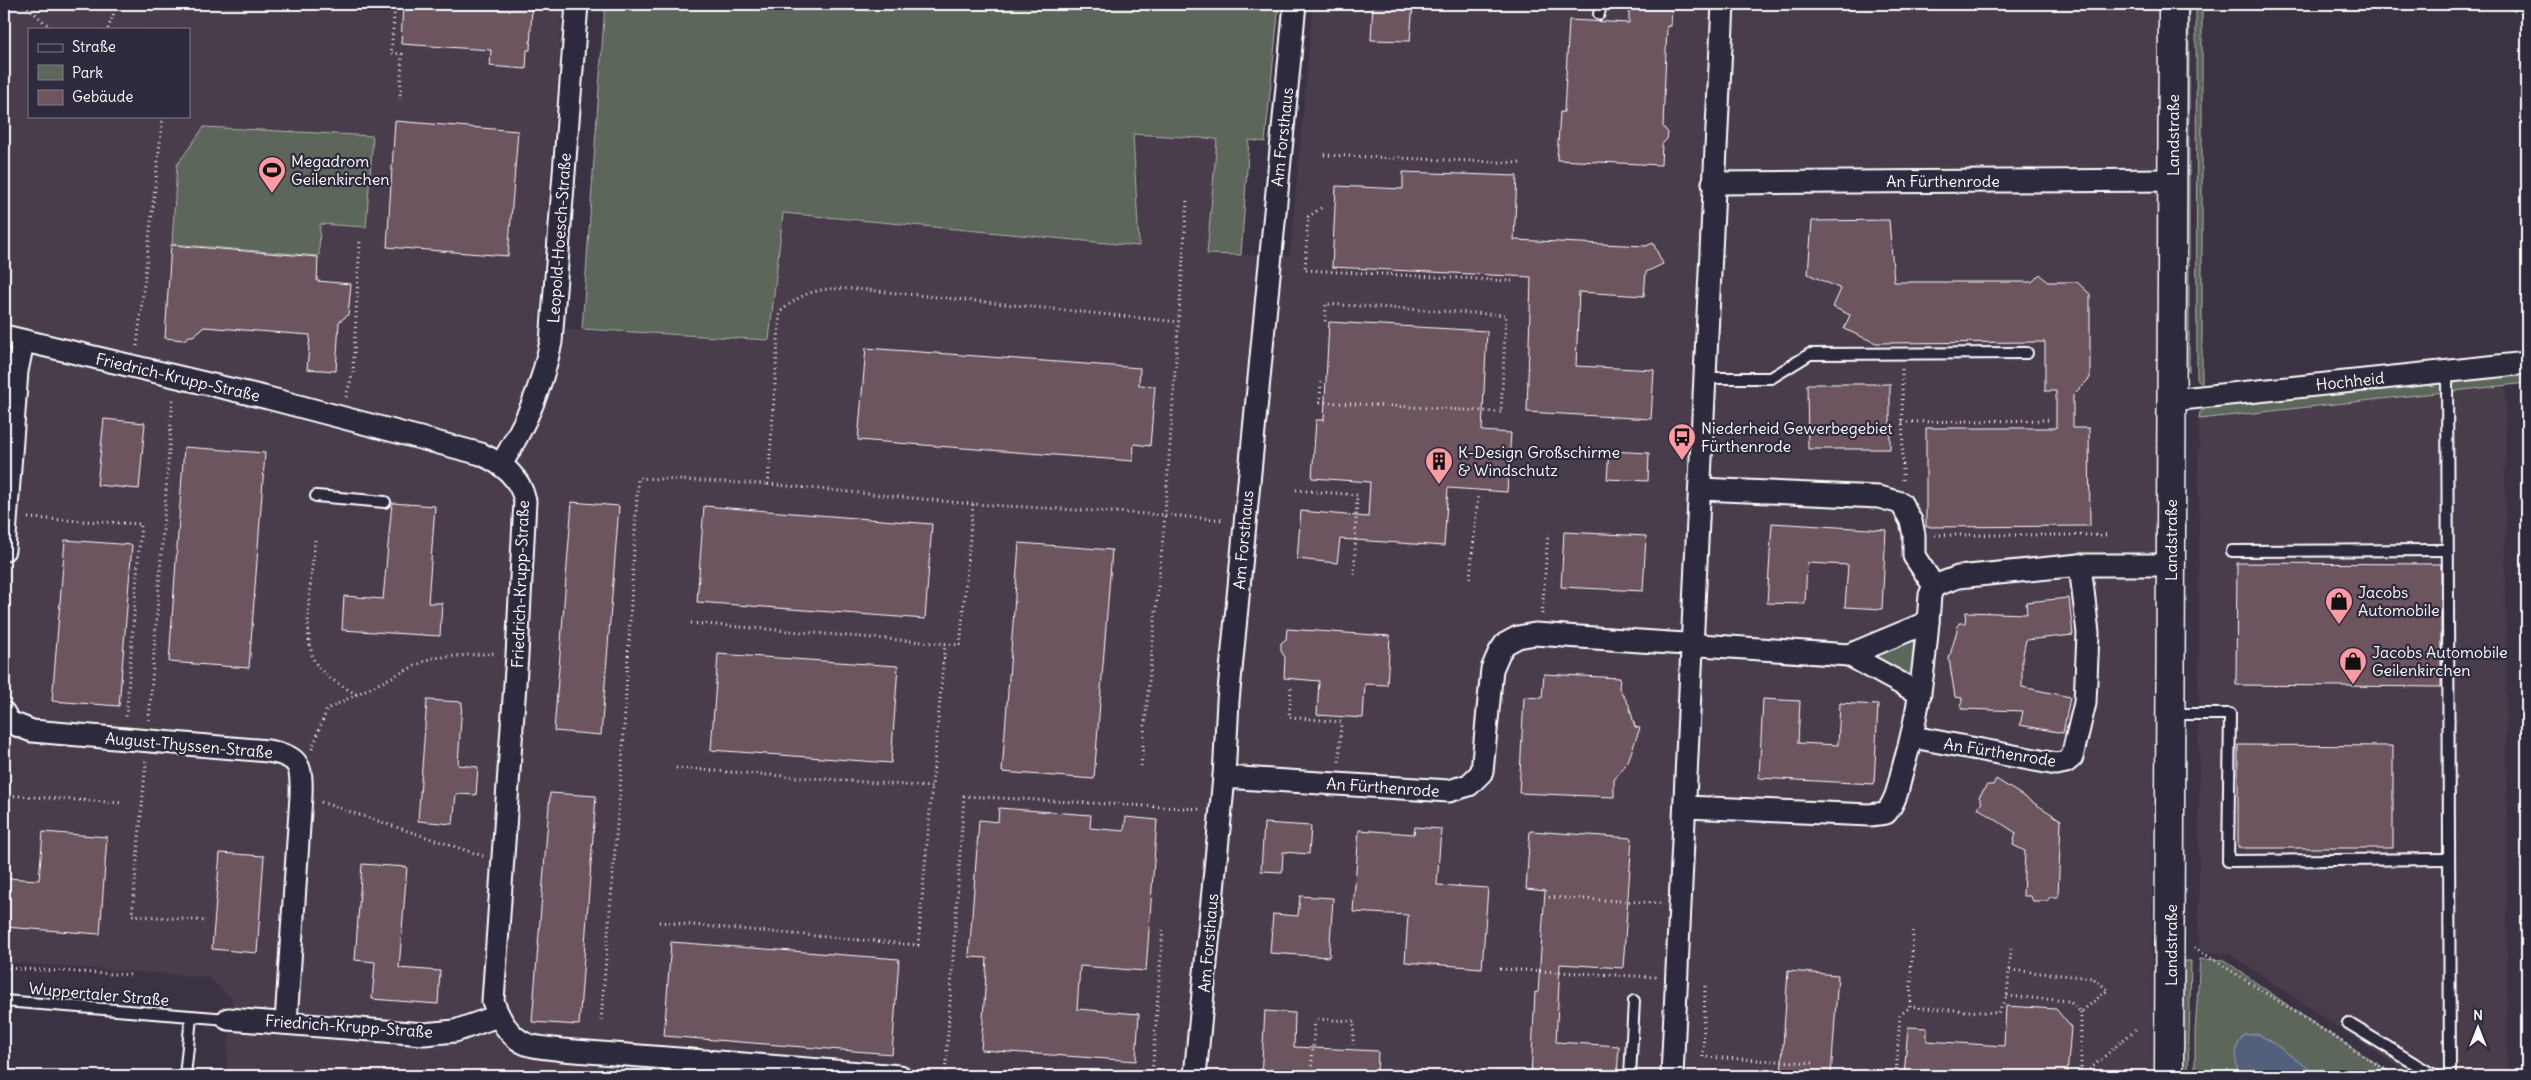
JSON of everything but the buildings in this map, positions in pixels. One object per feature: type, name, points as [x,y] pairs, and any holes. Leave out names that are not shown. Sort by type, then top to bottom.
[{"type":"street","name":"Leopold-Hoesch-Straße","points":[[502,463],[524,425],[543,380],[550,342],[577,4]]},
{"type":"street","name":"Am Forsthaus","points":[[1195,1076],[1224,777],[1228,701],[1295,4]]},
{"type":"street","points":[[1672,1076],[1723,4]]},
{"type":"street","name":"Landstraße","points":[[2169,1076],[2172,714],[2173,4]]},
{"type":"street","name":"An Fürthenrode","points":[[1713,183],[2173,180]]},
{"type":"street","name":"Friedrich-Krupp-Straße","points":[[14,339],[135,366],[481,454],[502,463],[522,487],[525,501],[517,655],[494,1001],[498,1016],[455,1031],[424,1034],[228,1018]]},
{"type":"street","points":[[4,550],[17,371],[14,339]]},
{"type":"street","name":"Hochheid","points":[[2172,400],[2527,363]]},
{"type":"street","points":[[1700,490],[1879,497],[1901,503],[1911,521],[1914,535],[1914,556],[1934,586]]},
{"type":"street","points":[[1686,807],[1870,815],[1886,814],[1896,802],[1913,737],[1920,694],[1930,595],[1934,586],[1958,577],[2080,565],[2171,565]]},
{"type":"street","name":"An Fürthenrode","points":[[1913,737],[2056,764],[2066,762],[2072,757],[2085,703],[2088,633],[2080,565]]},
{"type":"street","name":"An Fürthenrode","points":[[1849,655],[1928,622]]},
{"type":"street","name":"An Fürthenrode","points":[[1224,777],[1449,791],[1469,785],[1482,772],[1492,669],[1499,653],[1505,644],[1518,637],[1540,634],[1849,655],[1920,694]]},
{"type":"street","name":"August-Thyssen-Straße","points":[[4,713],[9,722],[32,731],[268,751],[285,754],[295,761],[302,773],[302,796],[286,1022]]},
{"type":"street","points":[[498,1016],[518,1038],[526,1044],[535,1046],[900,1076]]},
{"type":"lane","points":[[1705,378],[1771,378],[1810,354],[2027,353]]},
{"type":"lane","points":[[2446,370],[2450,1076]]},
{"type":"lane","points":[[316,496],[385,502]]},
{"type":"lane","points":[[2232,551],[2447,550]]},
{"type":"lane","points":[[2172,714],[2230,714],[2228,861],[2449,859]]},
{"type":"lane","name":"Wuppertaler Straße","points":[[4,1001],[191,1018],[228,1018]]},
{"type":"lane","points":[[1630,1076],[1634,1001]]},
{"type":"lane","name":"Wuppertaler Straße","points":[[186,1076],[191,1018]]},
{"type":"lane","points":[[2348,1023],[2435,1076]]},
{"type":"path","points":[[24,4],[51,28]]},
{"type":"path","points":[[108,28],[117,4]]},
{"type":"path","points":[[395,4],[391,53],[402,54],[400,99]]},
{"type":"path","points":[[135,366],[163,118]]},
{"type":"path","points":[[1324,155],[1521,163]]},
{"type":"path","points":[[1141,766],[1166,515],[1187,201]]},
{"type":"path","points":[[1321,208],[1308,217],[1305,270],[1512,281]]},
{"type":"path","points":[[340,417],[353,372],[360,241]]},
{"type":"path","points":[[768,484],[780,312],[794,299],[821,288],[858,289],[1179,322]]},
{"type":"path","points":[[1321,382],[1320,402],[1501,412],[1506,315],[1326,304],[1325,324]]},
{"type":"path","points":[[1901,503],[1902,354]]},
{"type":"path","points":[[174,376],[148,741],[132,915],[206,921]]},
{"type":"path","points":[[1902,422],[2049,420]]},
{"type":"path","points":[[601,1020],[622,764],[638,478],[768,484],[974,504],[1245,521]]},
{"type":"path","points":[[1296,490],[1357,495],[1354,576]]},
{"type":"path","points":[[1470,578],[1478,496]]},
{"type":"path","points":[[691,623],[960,645],[974,504]]},
{"type":"path","points":[[6,516],[142,524],[125,739]]},
{"type":"path","points":[[1540,634],[1548,534]]},
{"type":"path","points":[[1914,535],[2110,535]]},
{"type":"path","points":[[315,540],[308,639],[315,661],[333,680],[356,694]]},
{"type":"path","points":[[659,922],[918,945],[944,644]]},
{"type":"path","points":[[295,761],[314,747],[327,709],[431,658],[482,652],[517,655]]},
{"type":"path","points":[[1291,688],[1288,717],[1341,722],[1338,784]]},
{"type":"path","points":[[676,768],[932,787]]},
{"type":"path","points":[[4,795],[122,803]]},
{"type":"path","points":[[302,796],[503,862]]},
{"type":"path","points":[[944,1076],[964,796],[1221,810]]},
{"type":"path","points":[[1544,897],[1681,905]]},
{"type":"path","points":[[1152,1076],[1163,928]]},
{"type":"path","points":[[1910,1007],[1913,931]]},
{"type":"path","points":[[2171,946],[2193,946],[2395,1076]]},
{"type":"path","points":[[1896,1076],[1900,1015],[1910,1007],[1998,1014],[2007,996],[2010,950]]},
{"type":"path","points":[[4,968],[134,976]]},
{"type":"path","points":[[1500,969],[1677,978]]},
{"type":"path","points":[[2009,970],[2092,978],[2108,990],[2081,1012]]},
{"type":"path","points":[[1705,986],[1703,1056],[1815,1063]]},
{"type":"path","points":[[2007,996],[2070,1001],[2081,1012],[2082,1076]]},
{"type":"path","points":[[1311,1076],[1315,1019],[1354,1021],[1353,1045]]},
{"type":"path","points":[[2082,1076],[2137,1028]]},
{"type":"shaded area","points":[[4,4],[563,4],[538,328],[768,340],[782,213],[1139,246],[1133,134],[1217,139],[1207,254],[1290,256],[1313,4],[2159,4],[2161,122],[2152,906],[2153,1076],[226,1076],[232,999],[208,977],[4,962]]},
{"type":"shaded area","name":"Jacobs Automobile Geilenkirchen","points":[[2505,386],[2507,1076],[2412,1076],[2230,954],[2199,951],[2199,419]]},
{"type":"green space","points":[[605,4],[1279,4],[1265,142],[1249,140],[1241,255],[1207,254],[1217,139],[1133,134],[1139,246],[783,213],[769,340],[582,329]]},
{"type":"green space","points":[[2182,4],[2189,4],[2189,372],[2183,364]]},
{"type":"green space","points":[[2196,4],[2202,4],[2202,383],[2197,379]]},
{"type":"green space","name":"Megadrom Geilenkirchen","points":[[204,127],[373,136],[366,227],[320,224],[319,256],[172,244],[177,165]]},
{"type":"green space","points":[[2527,372],[2527,383],[2199,419],[2200,412],[2212,405]]},
{"type":"green space","points":[[1914,638],[1911,677],[1875,655]]},
{"type":"green space","points":[[2200,959],[2224,960],[2310,1021],[2396,1076],[2195,1076],[2195,1032]]},
{"type":"green space","points":[[2182,961],[2191,961],[2188,1076],[2180,1076]]},
{"type":"water","points":[[2258,1034],[2319,1076],[2239,1076],[2236,1060],[2238,1044],[2245,1035]]},
{"type":"place","name":"Megadrom Geilenkirchen","points":[[272,194]]},
{"type":"place","name":"Niederheid Gewerbegebiet Fürthenrode","points":[[1682,461]]},
{"type":"place","name":"K-Design Großschirme & Windschutz","points":[[1439,485]]},
{"type":"place","name":"Jacobs Automobile","points":[[2339,625]]},
{"type":"place","name":"Jacobs Automobile Geilenkirchen","points":[[2353,685]]}]
